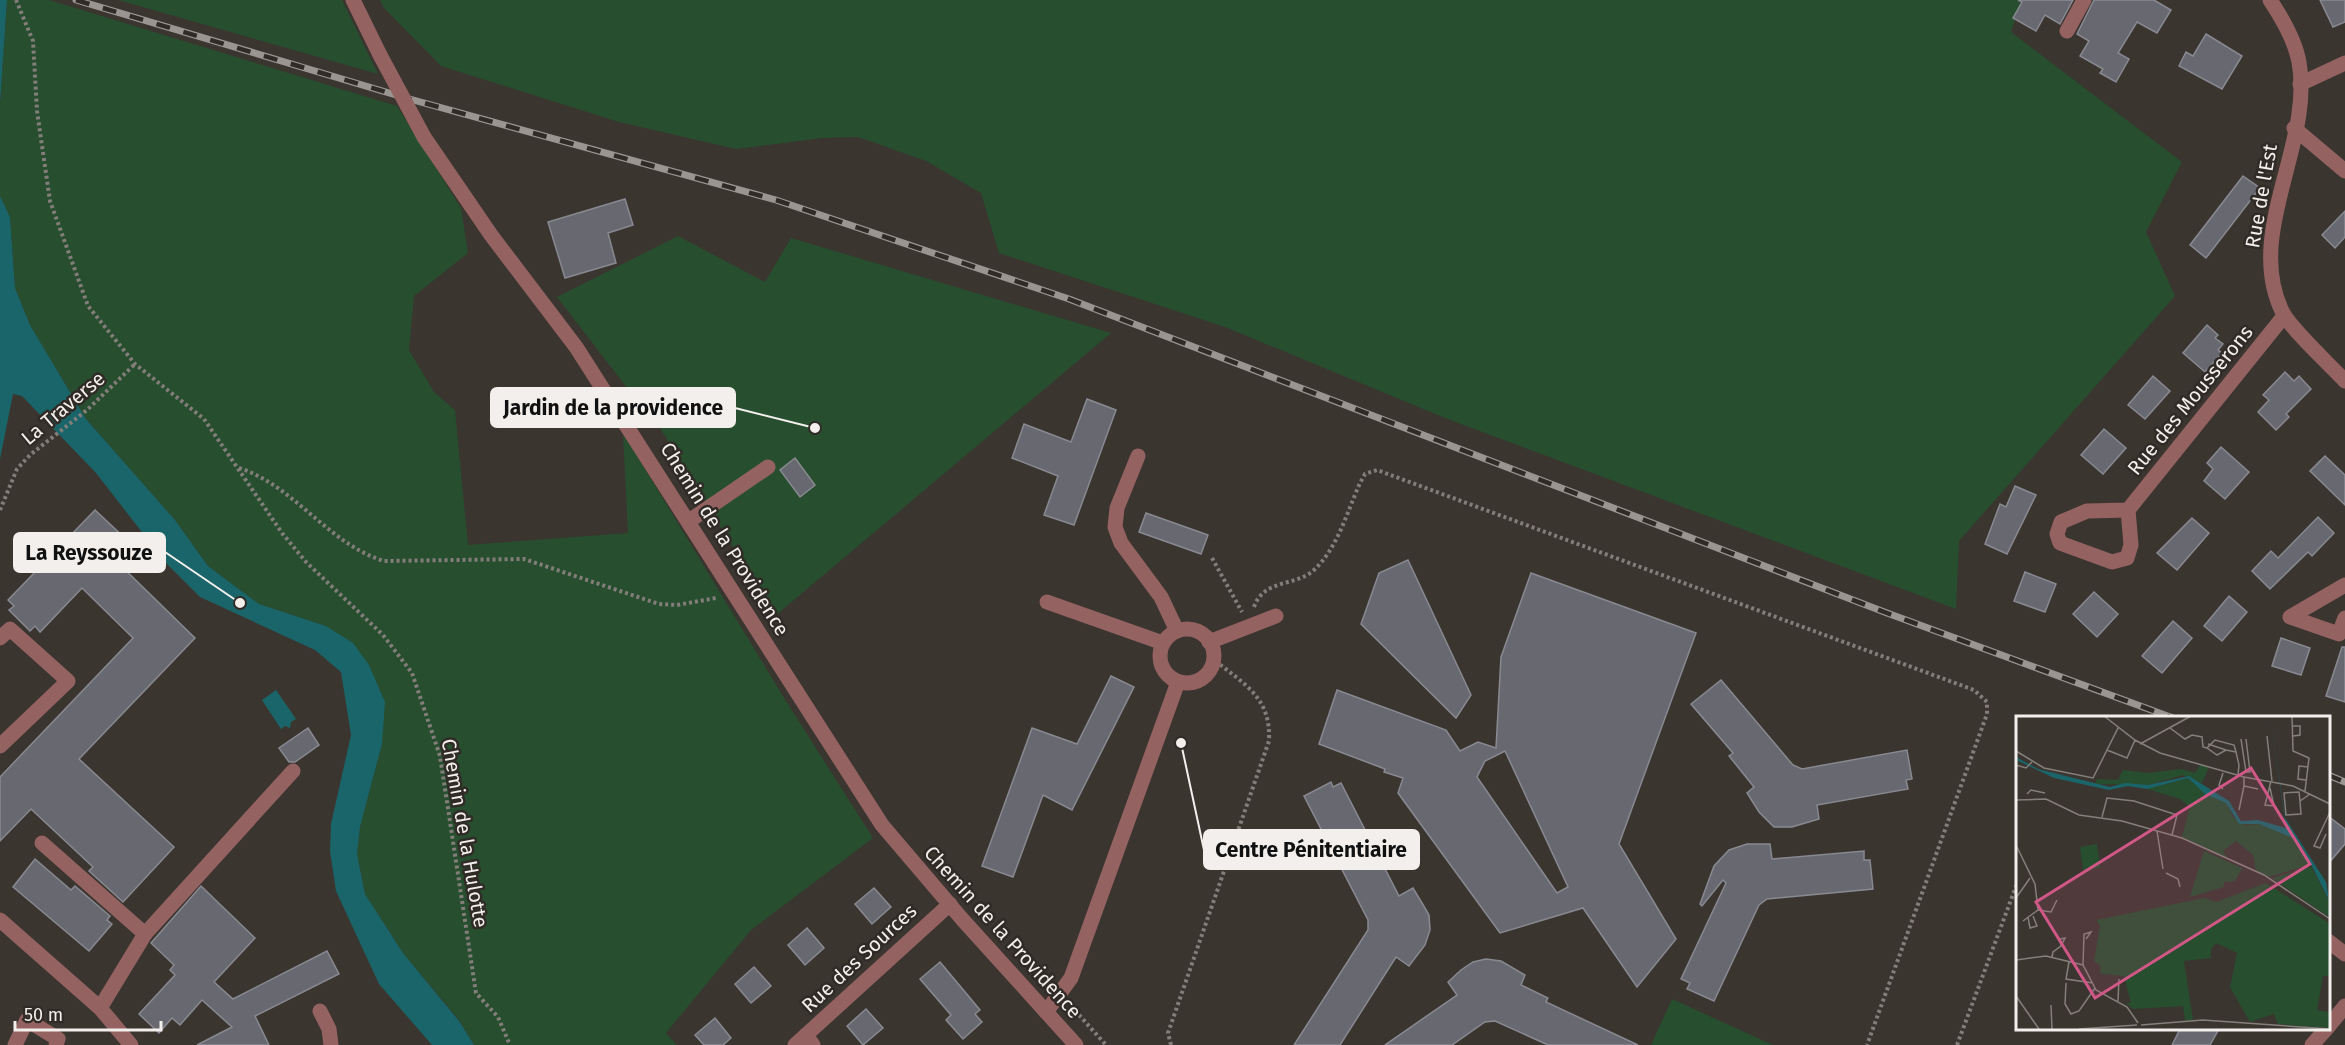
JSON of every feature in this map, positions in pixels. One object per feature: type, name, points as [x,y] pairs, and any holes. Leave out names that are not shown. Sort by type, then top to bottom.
[{"type":"street","name":"Chemin de la Providence","points":[[353,0],[424,137],[491,235],[576,347],[882,825],[1076,1045]]},
{"type":"street","points":[[2067,31],[2084,0]]},
{"type":"street","name":"Rue de l'Est","points":[[2270,0],[2284,22],[2299,61],[2300,84],[2300,100],[2271,246],[2272,284],[2284,315],[2345,381]]},
{"type":"street","points":[[2300,84],[2345,63]]},
{"type":"street","points":[[2294,128],[2345,171]]},
{"type":"street","name":"Rue des Mousserons","points":[[2128,510],[2284,315]]},
{"type":"street","points":[[1138,456],[1117,508],[1115,526],[1121,543],[1161,597],[1177,631]]},
{"type":"street","points":[[689,522],[768,467]]},
{"type":"street","points":[[2087,510],[2128,510],[2131,545],[2127,558],[2112,562],[2060,543],[2057,534],[2061,522],[2087,510]]},
{"type":"street","points":[[2345,585],[2290,617],[2339,634],[2345,618]]},
{"type":"street","points":[[1047,602],[1163,644]]},
{"type":"street","points":[[1209,642],[1276,616]]},
{"type":"street","points":[[0,638],[10,629],[68,681],[0,746]]},
{"type":"street","points":[[1177,631],[1195,631],[1209,642],[1214,659],[1207,674],[1201,679],[1194,682],[1178,682],[1164,670],[1160,652],[1163,644],[1177,631]]},
{"type":"street","points":[[1046,1012],[1071,978],[1178,682]]},
{"type":"street","points":[[100,1008],[145,934],[293,771]]},
{"type":"street","points":[[42,843],[145,934]]},
{"type":"street","name":"Rue des Sources","points":[[805,1042],[950,904]]},
{"type":"street","points":[[0,920],[100,1008],[131,1045]]},
{"type":"street","points":[[2330,943],[2345,954]]},
{"type":"street","points":[[2330,1025],[2345,1006]]},
{"type":"street","points":[[320,1011],[329,1029],[330,1045]]},
{"type":"street","points":[[15,1045],[27,1020],[58,1039],[56,1045]]},
{"type":"street","points":[[2312,1045],[2326,1030]]},
{"type":"path","name":"Chemin de la Hulotte","points":[[16,0],[33,41],[37,111],[50,201],[88,306],[135,364],[204,419],[282,532],[306,562],[383,635],[412,673],[440,756],[476,993],[498,1017],[510,1045]]},
{"type":"path","name":"La Traverse","points":[[0,510],[17,469],[52,437],[87,410],[135,364]]},
{"type":"path","points":[[238,468],[271,483],[364,555],[384,561],[524,559],[659,604],[677,605],[735,594]]},
{"type":"path","points":[[1249,626],[1256,603],[1267,589],[1314,572],[1331,551],[1365,474],[1377,470],[1974,690],[1987,702],[1987,714],[1867,1045]]},
{"type":"path","points":[[0,492],[5,494]]},
{"type":"path","points":[[1212,558],[1249,626]]},
{"type":"path","points":[[1171,1045],[1168,1032],[1269,741],[1270,721],[1259,698],[1214,659]]},
{"type":"path","points":[[1957,1045],[2016,885]]},
{"type":"path","points":[[1030,967],[1060,993],[1106,1045]]},
{"type":"green space","points":[[7,0],[49,0],[397,106],[461,208],[468,253],[414,296],[409,350],[434,392],[455,410],[468,545],[628,533],[623,433],[786,701],[873,838],[751,930],[666,1033],[677,1045],[474,1045],[460,1021],[403,953],[365,894],[357,854],[360,827],[382,744],[326,626],[259,604],[208,566],[175,520],[86,419],[30,325],[15,288],[10,217],[0,196],[0,104]]},
{"type":"green space","points":[[118,0],[342,0],[378,74]]},
{"type":"green space","points":[[380,0],[2022,0],[2011,32],[2182,162],[2146,232],[2175,296],[1959,541],[1956,609],[1445,418],[1225,327],[999,253],[981,193],[926,161],[858,137],[823,138],[736,149],[619,122],[441,66],[384,8]]},
{"type":"green space","points":[[678,236],[765,282],[791,238],[1111,333],[775,616],[638,392],[631,393],[557,297]]},
{"type":"green space","points":[[1672,999],[1773,1045],[1651,1045]]},
{"type":"water","points":[[0,0],[7,0],[0,104]]},
{"type":"water","points":[[0,196],[10,217],[15,288],[30,325],[86,419],[175,520],[208,566],[259,604],[326,626],[353,643],[369,665],[385,702],[382,744],[360,827],[357,854],[365,894],[403,953],[460,1022],[474,1045],[432,1045],[379,984],[336,891],[330,851],[331,824],[351,735],[341,672],[315,650],[200,597],[166,563],[96,473],[22,396],[13,394],[0,459]]},
{"type":"water","points":[[276,690],[296,719],[291,722],[290,728],[285,726],[281,729],[262,700]]},
{"type":"building","points":[[2018,0],[2073,0],[2060,24],[2045,15],[2036,31],[2013,18],[2022,2]]},
{"type":"building","points":[[2094,0],[2154,0],[2171,10],[2157,33],[2137,22],[2118,53],[2129,59],[2116,82],[2100,73],[2103,69],[2080,56],[2089,41],[2077,34]]},
{"type":"building","points":[[2320,0],[2345,0],[2345,22],[2333,27]]},
{"type":"building","points":[[2206,34],[2242,56],[2222,89],[2179,66],[2186,52],[2193,56]]},
{"type":"building","points":[[2243,176],[2260,188],[2206,258],[2190,245]]},
{"type":"building","points":[[625,199],[633,225],[608,233],[616,263],[565,278],[548,222]]},
{"type":"building","points":[[2345,211],[2345,237],[2335,248],[2322,235]]},
{"type":"building","points":[[2207,325],[2218,335],[2215,338],[2223,344],[2218,350],[2222,353],[2205,372],[2183,353]]},
{"type":"building","points":[[2285,372],[2294,381],[2299,376],[2311,389],[2286,414],[2289,417],[2276,430],[2258,412],[2269,400],[2263,395]]},
{"type":"building","points":[[2153,376],[2170,391],[2145,419],[2128,405]]},
{"type":"building","points":[[1087,399],[1116,410],[1074,525],[1044,515],[1058,476],[1012,458],[1024,424],[1071,442]]},
{"type":"building","points":[[2104,429],[2126,448],[2103,474],[2081,455]]},
{"type":"building","points":[[2221,447],[2249,472],[2225,499],[2204,481],[2213,469],[2207,463]]},
{"type":"building","points":[[2325,456],[2345,475],[2345,505],[2310,471]]},
{"type":"building","points":[[795,458],[815,485],[800,497],[780,470]]},
{"type":"building","points":[[2015,486],[2036,495],[2007,554],[1985,544],[2000,504],[2006,507]]},
{"type":"building","points":[[95,510],[128,541],[112,557],[195,638],[79,759],[174,847],[123,902],[89,871],[93,867],[31,809],[0,841],[0,777],[133,638],[82,588],[40,632],[35,626],[30,631],[9,610],[14,606],[8,600]]},
{"type":"building","points":[[1146,513],[1208,535],[1201,554],[1139,532]]},
{"type":"building","points":[[2318,517],[2334,533],[2312,556],[2308,552],[2270,589],[2252,571],[2271,551],[2278,558]]},
{"type":"building","points":[[2192,518],[2209,533],[2177,570],[2157,553]]},
{"type":"building","points":[[1408,560],[1471,695],[1456,718],[1361,624],[1379,573]]},
{"type":"building","points":[[2025,572],[2056,584],[2045,612],[2014,601]]},
{"type":"building","points":[[1531,573],[1696,633],[1619,844],[1676,939],[1637,987],[1583,908],[1500,933],[1398,793],[1403,778],[1319,744],[1337,690],[1446,730],[1460,751],[1478,742],[1496,748],[1501,657]],"holes":[[[1505,751],[1568,887],[1557,893],[1477,777],[1485,761]]]},
{"type":"building","points":[[2094,592],[2118,614],[2097,637],[2073,614]]},
{"type":"building","points":[[2229,596],[2247,612],[2222,641],[2204,626]]},
{"type":"building","points":[[2173,621],[2192,638],[2162,673],[2142,656]]},
{"type":"building","points":[[2281,638],[2310,648],[2301,675],[2272,666]]},
{"type":"building","points":[[2342,647],[2345,647],[2345,702],[2326,696]]},
{"type":"building","points":[[1111,676],[1134,687],[1072,810],[1043,795],[1013,877],[982,866],[1032,728],[1077,744]]},
{"type":"building","points":[[1721,680],[1793,765],[1802,769],[1907,750],[1912,779],[1906,780],[1908,789],[1817,805],[1819,819],[1792,827],[1774,827],[1759,812],[1747,793],[1754,787],[1729,756],[1733,753],[1691,704]]},
{"type":"building","points":[[308,728],[319,745],[295,762],[289,762],[279,748]]},
{"type":"building","points":[[1331,782],[1333,787],[1341,783],[1399,896],[1413,888],[1429,915],[1430,930],[1425,945],[1409,966],[1396,957],[1340,1045],[1294,1045],[1368,930],[1368,920],[1304,796]]},
{"type":"building","points":[[2330,818],[2345,829],[2345,844],[2330,862]]},
{"type":"building","points":[[1747,844],[1770,844],[1772,859],[1864,851],[1864,860],[1870,860],[1873,889],[1767,899],[1759,905],[1714,1001],[1687,989],[1690,983],[1681,979],[1726,883],[1723,880],[1702,906],[1700,904],[1714,866],[1729,850]]},
{"type":"building","points":[[35,859],[71,890],[75,886],[110,916],[107,920],[112,924],[89,951],[13,887]]},
{"type":"building","points":[[201,886],[255,938],[214,982],[233,999],[327,951],[339,974],[255,1016],[269,1045],[197,1045],[232,1027],[202,1000],[180,1025],[172,1018],[159,1033],[139,1014],[175,975],[170,970],[174,965],[151,943]]},
{"type":"building","points":[[874,888],[891,907],[872,924],[855,904]]},
{"type":"building","points":[[807,928],[824,948],[805,965],[788,945]]},
{"type":"building","points":[[1486,959],[1501,961],[1525,975],[1521,985],[1548,998],[1546,1002],[1638,1045],[1548,1045],[1495,1021],[1485,1022],[1452,1045],[1385,1045],[1457,995],[1448,982],[1473,962]]},
{"type":"building","points":[[940,962],[980,1010],[975,1014],[982,1022],[963,1039],[946,1020],[951,1015],[920,979]]},
{"type":"building","points":[[754,967],[771,986],[751,1003],[735,984]]},
{"type":"building","points":[[866,1009],[883,1028],[863,1045],[847,1026]]},
{"type":"building","points":[[715,1018],[731,1038],[723,1045],[704,1045],[695,1035]]},
{"type":"building","points":[[2180,1030],[2218,1030],[2210,1045],[2172,1045]]},
{"type":"railway","points":[[76,0],[406,98],[776,200],[1069,299],[1887,613],[2168,716]]},
{"type":"railway","points":[[2330,776],[2345,782]]},
{"type":"place","name":"Jardin de la providence","points":[[815,428]]},
{"type":"place","name":"La Reyssouze","points":[[240,603]]},
{"type":"place","name":"Centre Pénitentiaire","points":[[1181,743]]}]
